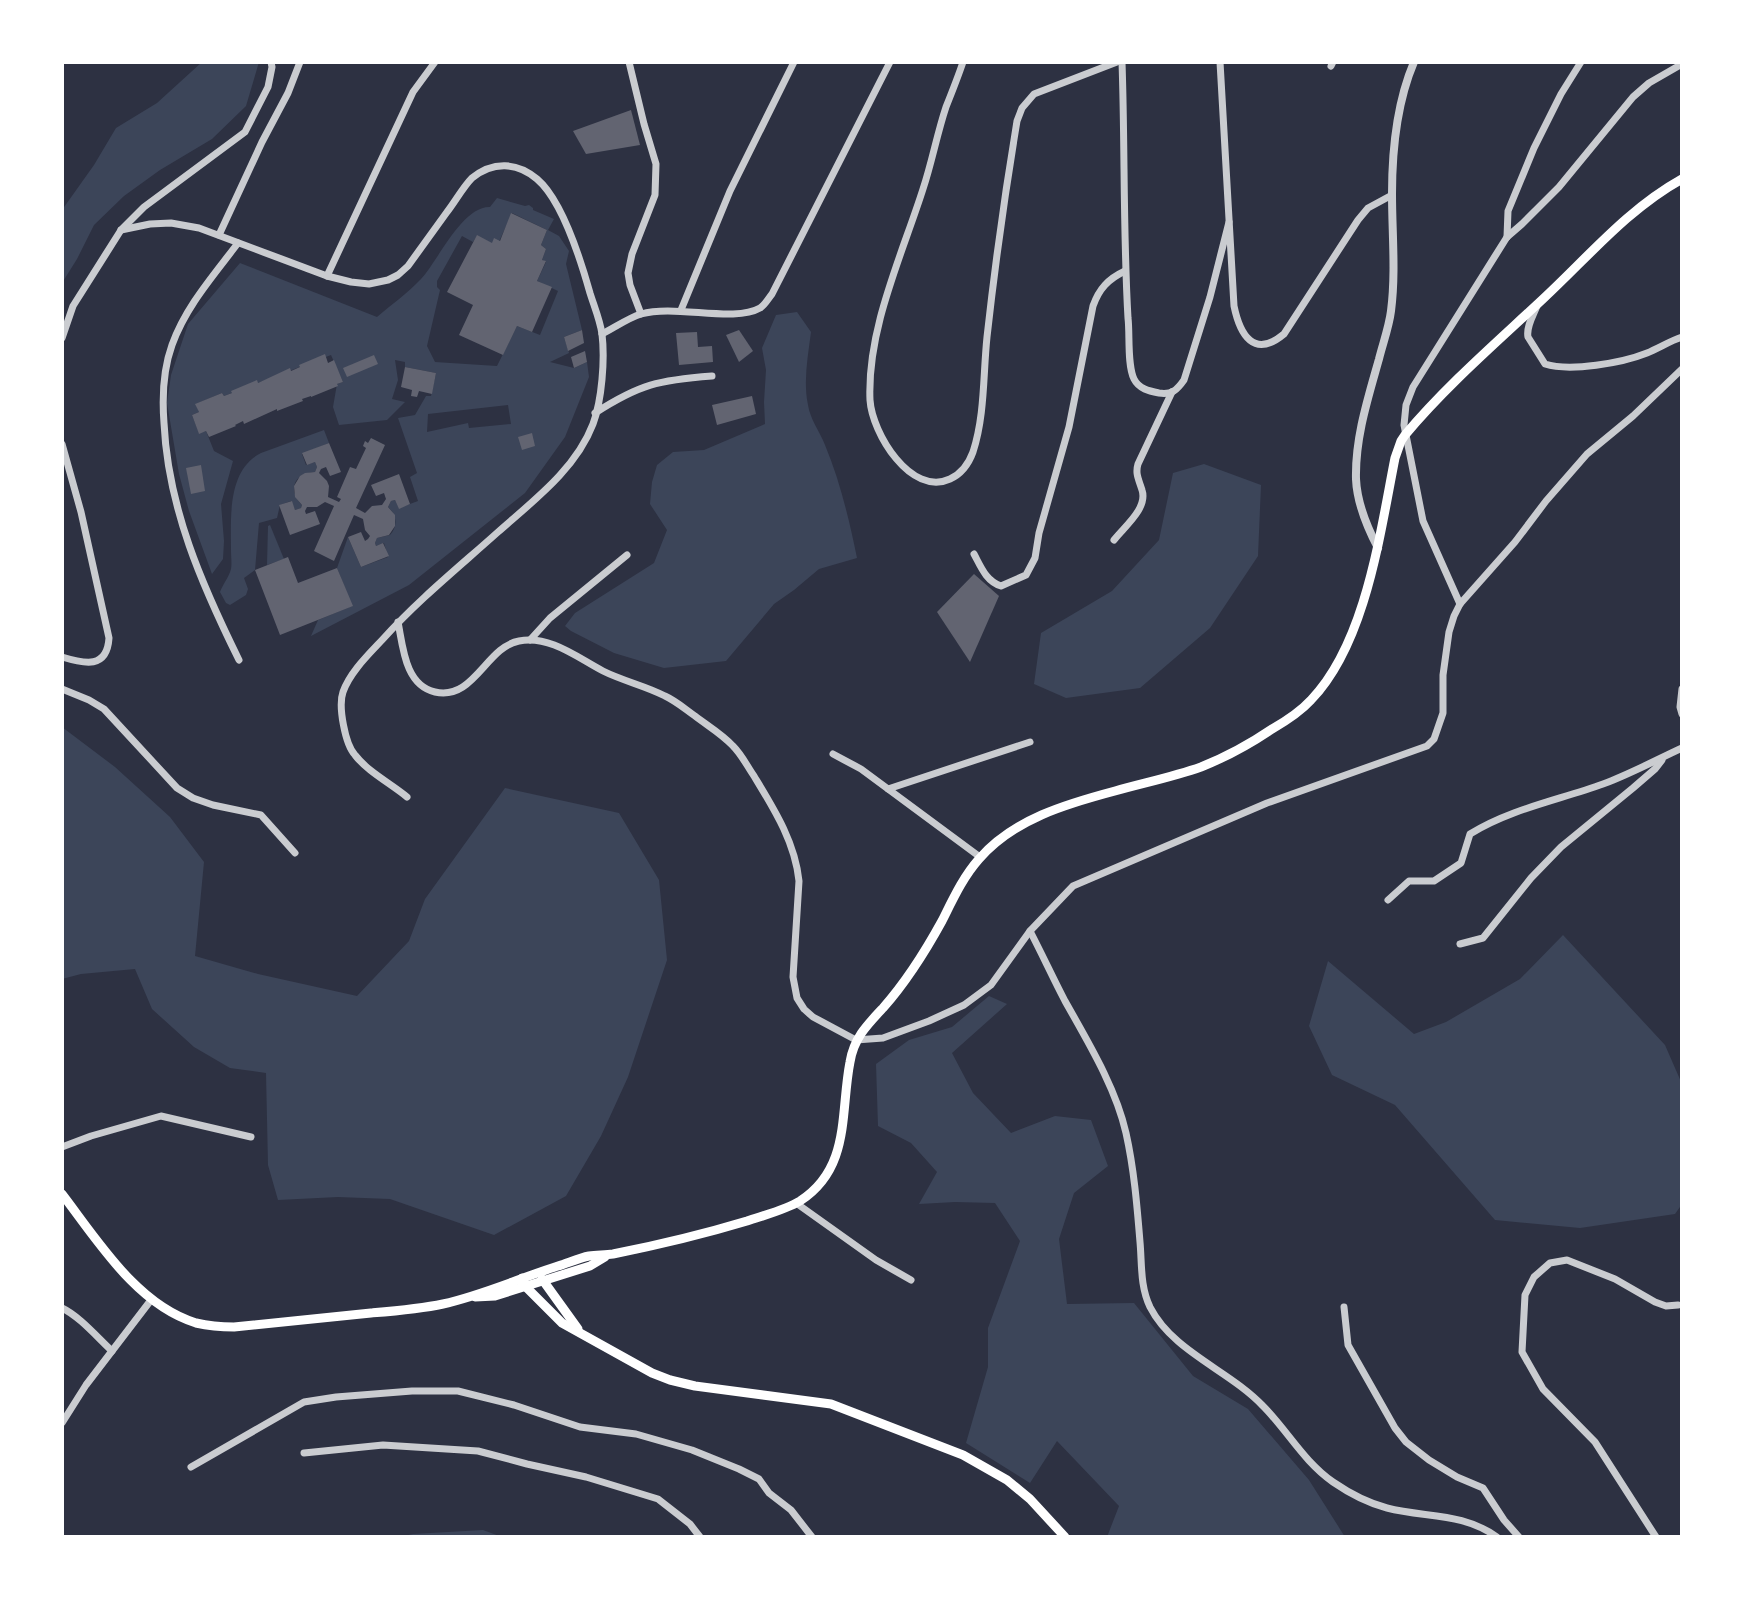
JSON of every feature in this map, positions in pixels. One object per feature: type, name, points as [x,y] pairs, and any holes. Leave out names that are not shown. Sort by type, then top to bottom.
[{"type":"main road","points":[[62,1194],[133,1283],[151,1300],[196,1323],[234,1327],[395,1311],[472,1297],[495,1296],[541,1276],[590,1266],[609,1255],[736,1224],[796,1203],[814,1191],[829,1172],[839,1149],[850,1062],[856,1040],[913,970],[956,892],[980,857],[1009,832],[1045,812],[1204,765],[1249,744],[1291,718],[1310,702],[1340,659],[1356,621],[1378,548],[1395,458],[1405,435],[1435,400],[1638,207],[1682,179]]},
{"type":"main road","points":[[541,1276],[580,1331]]},
{"type":"main road","points":[[524,1283],[562,1323],[652,1373],[695,1386],[831,1404],[963,1455],[1007,1480],[1030,1499],[1065,1537]]},
{"type":"street","points":[[62,338],[73,306],[121,230],[144,207],[245,132],[268,87],[271,62]]},
{"type":"street","points":[[219,235],[300,62]]},
{"type":"street","points":[[327,276],[413,92],[435,62]]},
{"type":"street","points":[[629,62],[656,164],[655,195],[632,254],[628,273],[641,314]]},
{"type":"street","points":[[681,310],[730,191],[794,62]]},
{"type":"street","points":[[602,334],[641,314],[681,310],[735,314],[752,312],[763,306],[772,294],[890,62]]},
{"type":"street","points":[[963,62],[876,335],[870,401],[874,421],[881,437],[906,469],[926,480],[947,480],[958,474],[972,454],[978,432],[1002,208],[1017,121],[1022,108],[1034,94],[1120,62],[1126,163],[1125,271],[1134,378],[1144,389],[1166,394],[1178,388],[1188,368],[1210,297],[1229,222]]},
{"type":"street","points":[[1220,62],[1234,306],[1249,340],[1268,344],[1284,334],[1341,244],[1368,208],[1392,195]]},
{"type":"street","points":[[1378,548],[1359,501],[1357,456],[1359,433],[1390,314],[1394,150],[1404,92],[1414,62]]},
{"type":"street","points":[[1507,237],[1508,211],[1534,148],[1581,62]]},
{"type":"street","points":[[1460,604],[1423,521],[1405,435],[1404,416],[1408,396],[1507,237],[1559,187],[1633,97],[1649,83],[1682,64]]},
{"type":"street","points":[[121,230],[171,223],[199,228],[327,276],[369,284],[388,280],[408,266],[471,179],[487,168],[514,165],[549,190],[573,241],[602,334],[603,374],[593,424],[555,479],[398,622],[352,675],[343,691],[343,723],[352,754],[407,797]]},
{"type":"street","points":[[238,243],[196,297],[174,341],[163,383],[163,405],[166,457],[178,512],[203,583],[239,660]]},
{"type":"street","points":[[974,554],[985,576],[993,584],[1001,586],[1026,575],[1032,565],[1069,427],[1093,306],[1101,288],[1125,271]]},
{"type":"street","points":[[1538,304],[1529,325],[1528,337],[1545,364],[1555,367],[1622,361],[1682,337]]},
{"type":"street","points":[[398,622],[412,676],[432,692],[446,694],[457,690],[470,682],[503,648],[516,641],[530,640],[559,647],[602,670],[663,695],[722,735],[735,748],[792,847],[799,881],[793,977],[797,998],[813,1017],[856,1040],[883,1038],[964,1005],[991,985],[1030,931],[1073,886],[1267,803],[1427,746],[1434,739],[1443,713],[1443,675],[1449,632],[1460,604],[1587,454],[1682,369]]},
{"type":"street","points":[[595,413],[653,383],[712,376]]},
{"type":"street","points":[[1114,540],[1142,505],[1143,492],[1136,472],[1138,464],[1172,392]]},
{"type":"street","points":[[62,444],[81,512],[109,638],[106,655],[98,661],[79,662],[62,657]]},
{"type":"street","points":[[530,640],[558,611],[627,555]]},
{"type":"street","points":[[62,689],[104,709],[177,788],[213,805],[261,815],[295,853]]},
{"type":"street","points":[[1682,689],[1682,714]]},
{"type":"street","points":[[888,789],[1030,742]]},
{"type":"street","points":[[1388,900],[1409,881],[1434,881],[1461,863],[1470,834],[1485,825],[1604,784],[1682,748]]},
{"type":"street","points":[[833,754],[861,769],[980,857]]},
{"type":"street","points":[[1460,944],[1483,938],[1551,857],[1655,769],[1666,755]]},
{"type":"street","points":[[1030,931],[1102,1070],[1126,1131],[1144,1292],[1160,1324],[1186,1348],[1263,1405],[1315,1467],[1331,1481],[1365,1501],[1454,1518],[1485,1529],[1497,1537]]},
{"type":"street","points":[[62,1147],[161,1116],[251,1137]]},
{"type":"street","points":[[796,1203],[876,1260],[911,1280]]},
{"type":"street","points":[[1656,1537],[1595,1442],[1543,1389],[1522,1352],[1525,1295],[1534,1277],[1550,1263],[1567,1260],[1615,1279],[1655,1302],[1666,1306],[1678,1305]]},
{"type":"street","points":[[62,1423],[86,1385],[151,1300]]},
{"type":"street","points":[[1344,1307],[1348,1345],[1395,1428],[1406,1442],[1429,1460],[1483,1488],[1519,1537]]},
{"type":"street","points":[[62,1308],[77,1317],[112,1351]]},
{"type":"street","points":[[191,1467],[304,1402],[412,1391],[458,1391],[514,1405],[580,1427],[636,1434],[692,1450],[739,1469],[759,1479],[769,1493],[791,1510],[812,1537]]},
{"type":"street","points":[[304,1453],[383,1445],[478,1451],[586,1477],[658,1499],[690,1524],[700,1537]]},
{"type":"shaded area","points":[[202,62],[259,62],[246,106],[212,139],[124,196],[94,225],[62,283],[62,210],[116,128],[157,103]]},
{"type":"shaded area","points":[[497,198],[529,205],[533,210],[554,219],[548,230],[559,236],[569,251],[566,264],[582,330],[564,337],[569,353],[550,362],[574,368],[587,362],[589,377],[565,437],[525,493],[409,585],[311,636],[318,620],[352,606],[337,568],[348,537],[361,567],[388,557],[384,543],[376,546],[375,543],[377,538],[390,535],[394,528],[395,517],[388,507],[391,501],[395,500],[399,508],[418,501],[410,477],[417,473],[398,418],[415,415],[426,396],[431,396],[436,373],[405,367],[405,362],[395,360],[398,380],[392,399],[405,402],[387,420],[339,425],[333,407],[337,384],[343,382],[331,355],[196,404],[199,412],[192,415],[199,433],[206,431],[214,451],[233,461],[221,504],[223,559],[212,574],[179,474],[167,403],[171,375],[188,324],[240,263],[377,317],[421,279],[470,215],[490,207]],"holes":[[[512,213],[547,230],[541,245],[546,249],[542,260],[546,262],[537,281],[558,291],[540,335],[517,326],[497,366],[435,362],[427,346],[440,290],[437,281],[462,236],[473,242],[477,236],[497,246]],[[508,405],[511,424],[469,428],[468,423],[427,432],[428,414]]]},
{"type":"shaded area","points":[[797,312],[811,332],[806,378],[809,410],[835,472],[857,558],[819,569],[774,604],[726,661],[664,668],[614,653],[571,631],[565,626],[575,613],[654,563],[667,530],[650,504],[657,465],[673,452],[704,450],[765,424],[766,370],[762,348],[776,315]]},
{"type":"shaded area","points":[[324,430],[329,443],[302,454],[306,465],[315,462],[317,467],[315,472],[302,475],[295,483],[295,494],[301,508],[295,510],[291,501],[280,505],[277,518],[259,523],[255,570],[244,578],[248,589],[246,595],[230,605],[226,603],[220,592],[231,569],[233,496],[242,471],[261,453]]},
{"type":"shaded area","points":[[1204,464],[1261,485],[1258,556],[1210,628],[1140,688],[1066,698],[1034,684],[1041,633],[1112,591],[1159,540],[1173,473]]},
{"type":"shaded area","points":[[268,526],[284,559],[267,565]]},
{"type":"shaded area","points":[[62,727],[115,767],[170,817],[204,862],[195,956],[357,996],[409,941],[425,899],[505,788],[619,813],[659,880],[667,960],[628,1077],[601,1136],[566,1196],[494,1235],[390,1199],[338,1197],[278,1200],[268,1165],[266,1073],[230,1068],[194,1047],[152,1009],[135,969],[62,979]]},
{"type":"shaded area","points":[[1563,935],[1665,1045],[1682,1084],[1682,1204],[1675,1214],[1580,1228],[1495,1220],[1395,1105],[1332,1075],[1309,1026],[1328,961],[1414,1034],[1446,1022],[1520,979]]},
{"type":"shaded area","points":[[989,996],[1007,1004],[952,1053],[973,1093],[1011,1133],[1055,1116],[1091,1120],[1108,1166],[1074,1193],[1059,1239],[1067,1304],[1134,1303],[1193,1376],[1248,1409],[1309,1480],[1345,1537],[1107,1537],[1119,1506],[1057,1441],[1030,1483],[966,1443],[988,1367],[988,1328],[1020,1241],[995,1203],[919,1204],[937,1172],[911,1143],[878,1126],[876,1064],[909,1040],[952,1027]]},
{"type":"shaded area","points":[[483,1530],[502,1537],[399,1537],[413,1534]]},
{"type":"building","points":[[631,110],[640,145],[586,154],[573,131]]},
{"type":"building","points":[[511,213],[547,230],[541,245],[546,249],[542,260],[546,261],[537,281],[552,287],[532,332],[517,326],[503,355],[459,335],[473,305],[447,292],[477,235],[492,243],[494,238],[500,241]]},
{"type":"building","points":[[582,330],[584,343],[568,351],[564,337]]},
{"type":"building","points":[[739,330],[753,351],[739,362],[726,335]]},
{"type":"building","points":[[697,332],[698,347],[712,346],[713,362],[679,365],[676,333]]},
{"type":"building","points":[[585,351],[587,362],[574,368],[571,357]]},
{"type":"building","points":[[325,354],[328,363],[334,360],[343,382],[338,386],[209,437],[206,431],[199,434],[192,415],[199,412],[195,404],[222,393],[224,396],[232,393],[290,368],[291,371]]},
{"type":"building","points":[[374,355],[378,364],[347,377],[343,368]]},
{"type":"building","points":[[405,367],[436,373],[432,394],[419,391],[417,397],[411,396],[412,390],[401,387]]},
{"type":"building","points":[[752,396],[756,414],[717,425],[712,405]]},
{"type":"building","points":[[532,433],[535,446],[522,450],[518,437]]},
{"type":"building","points":[[371,438],[385,445],[356,508],[365,513],[372,506],[382,505],[386,499],[384,493],[376,496],[371,485],[399,474],[410,504],[399,509],[395,500],[391,501],[388,507],[395,515],[395,526],[389,535],[377,538],[375,543],[376,546],[383,543],[389,556],[361,567],[348,537],[361,532],[365,541],[368,539],[370,536],[363,519],[354,515],[334,561],[314,551],[334,506],[325,502],[317,507],[307,507],[306,514],[315,511],[320,524],[290,535],[279,505],[292,501],[295,510],[301,508],[294,486],[300,476],[315,472],[317,467],[315,462],[307,465],[302,453],[329,443],[341,472],[330,476],[326,467],[319,473],[329,486],[328,497],[339,502],[341,499],[337,497],[350,467],[356,469],[366,448],[363,446],[365,441],[368,443]]},
{"type":"building","points":[[201,465],[205,491],[191,494],[186,468]]},
{"type":"building","points":[[288,557],[298,583],[337,568],[353,606],[280,635],[255,570]]},
{"type":"building","points":[[974,574],[999,596],[970,662],[937,612]]}]
